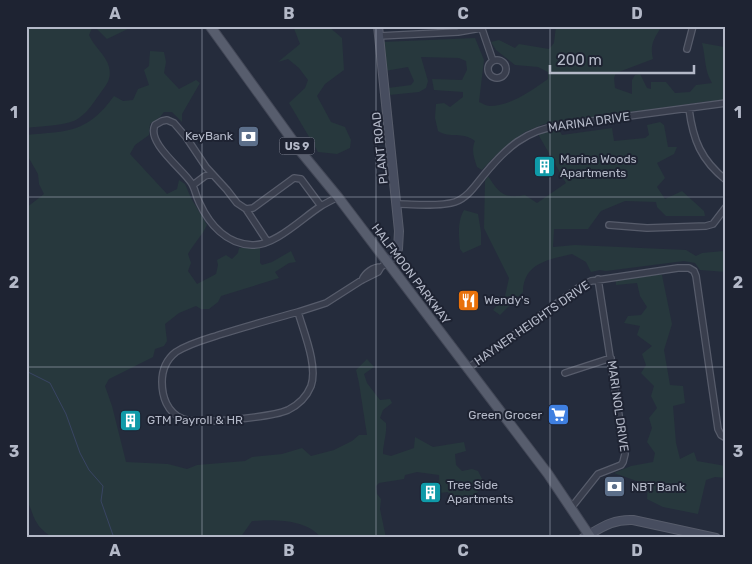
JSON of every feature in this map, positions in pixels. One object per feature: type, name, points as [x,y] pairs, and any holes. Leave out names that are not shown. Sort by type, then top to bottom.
[{"type":"main road","name":"HALFMOON PARKWAY","points":[[210,26],[301,152],[338,197],[384,265],[548,474],[588,537]]},
{"type":"street","name":"PLANT ROAD","points":[[378,26],[397,204],[399,244],[396,253],[384,265]]},
{"type":"street","points":[[687,49],[693,26]]},
{"type":"street","points":[[379,36],[481,27],[493,61]]},
{"type":"street","name":"MARINA DRIVE","points":[[397,204],[456,202],[472,190],[506,150],[537,130],[556,125],[726,103]]},
{"type":"street","points":[[689,109],[694,138],[704,158],[726,180]]},
{"type":"street","points":[[267,241],[246,209],[237,204],[174,123],[167,120],[162,121],[154,128],[153,133],[156,140],[180,172],[193,184],[205,214],[223,235],[232,240],[258,245],[267,241],[281,234],[321,206],[338,197]]},
{"type":"street","points":[[193,184],[212,174]]},
{"type":"street","points":[[246,209],[253,208],[294,178],[301,179],[321,206]]},
{"type":"street","points":[[609,225],[647,228],[706,226],[713,224],[726,207]]},
{"type":"street","points":[[298,312],[313,372],[308,392],[299,402],[281,413],[201,421],[183,419],[176,415],[169,407],[163,395],[162,376],[166,364],[175,353],[202,340],[326,303],[378,272],[384,265]]},
{"type":"street","name":"HAYNER HEIGHTS DRIVE","points":[[467,369],[578,288],[598,279],[689,268],[694,270],[718,429],[721,435],[726,438]]},
{"type":"street","name":"MARI NOL DRIVE","points":[[571,508],[598,474],[617,467],[624,459],[625,454],[598,279]]},
{"type":"street","points":[[565,373],[611,358]]},
{"type":"street","points":[[588,537],[613,521],[624,519],[716,538]]},
{"type":"shaded area","points":[[26,26],[93,26],[89,35],[109,67],[109,79],[88,110],[74,121],[26,128]]},
{"type":"shaded area","points":[[94,26],[131,26],[132,27],[107,39]]},
{"type":"shaded area","points":[[293,26],[328,26],[342,38],[344,70],[325,84],[317,96],[331,122],[345,127],[351,140],[350,148],[337,154],[318,152],[289,103],[305,88],[308,80],[299,68],[288,59],[278,62],[300,44]]},
{"type":"shaded area","points":[[556,26],[660,26],[653,43],[653,59],[616,73],[614,78],[615,88],[632,94],[632,80],[635,75],[640,74],[647,88],[651,89],[651,82],[666,82],[675,93],[690,92],[696,85],[712,83],[706,69],[702,43],[724,47],[726,45],[726,101],[710,101],[544,124],[525,132],[497,154],[482,170],[477,167],[474,157],[473,148],[475,141],[465,136],[447,135],[438,131],[435,118],[436,104],[444,103],[450,107],[463,97],[463,92],[434,90],[432,79],[462,80],[467,70],[466,61],[459,58],[421,57],[428,81],[426,88],[419,92],[389,95],[388,88],[411,85],[414,81],[408,67],[385,71],[382,42],[475,38],[484,60],[479,102],[490,106],[506,103],[548,79],[548,72],[538,67],[515,65],[496,50],[491,42],[499,40],[515,48],[519,44],[549,49],[554,43]]},
{"type":"shaded area","points":[[150,51],[164,52],[166,62],[164,73],[179,89],[196,80],[200,83],[182,114],[182,122],[172,112],[164,112],[150,124],[149,135],[135,145],[130,154],[167,194],[177,189],[179,180],[185,184],[207,225],[188,254],[191,263],[188,271],[197,284],[216,274],[217,260],[226,255],[232,259],[238,253],[239,248],[260,247],[260,263],[262,265],[272,262],[291,251],[296,262],[289,263],[275,272],[279,278],[221,296],[218,302],[209,309],[201,309],[196,306],[179,313],[165,324],[167,341],[164,346],[155,349],[153,357],[109,379],[105,386],[126,462],[168,464],[187,469],[197,465],[245,461],[252,457],[282,454],[302,448],[311,456],[334,450],[352,441],[359,435],[367,435],[356,370],[367,359],[374,367],[364,374],[367,383],[380,400],[390,399],[392,403],[383,410],[380,418],[386,423],[383,454],[391,456],[414,448],[415,437],[433,447],[464,442],[466,451],[455,454],[456,465],[462,471],[472,469],[478,471],[484,483],[482,488],[465,503],[454,501],[448,492],[440,493],[439,475],[417,472],[405,475],[404,479],[379,483],[376,486],[377,494],[381,499],[380,509],[386,538],[321,538],[308,527],[280,520],[252,521],[240,538],[52,538],[38,525],[26,500],[26,208],[44,194],[39,184],[38,174],[26,153],[26,135],[66,131],[86,124],[114,96],[123,101],[133,100],[138,89],[149,85],[144,70],[149,66]]},
{"type":"shaded area","points":[[660,122],[664,125],[668,147],[677,147],[674,154],[657,163],[665,178],[657,187],[665,199],[682,191],[704,211],[705,216],[666,216],[657,207],[656,202],[625,201],[601,211],[588,229],[554,229],[553,247],[575,245],[686,250],[696,256],[702,253],[724,251],[726,249],[726,272],[700,270],[695,263],[684,261],[591,272],[586,262],[572,254],[539,264],[524,282],[523,292],[500,315],[493,310],[505,296],[509,278],[484,228],[485,181],[488,176],[499,191],[512,196],[525,195],[537,203],[566,183],[538,134],[558,129],[562,135],[612,128],[614,141],[645,138],[649,135],[647,125]]},
{"type":"shaded area","points":[[464,210],[478,214],[481,245],[463,253],[460,249],[459,229],[460,219]]},
{"type":"shaded area","points":[[662,275],[672,324],[664,350],[670,385],[683,386],[685,403],[673,406],[676,443],[680,459],[694,452],[697,461],[726,466],[726,478],[715,477],[706,480],[698,514],[663,507],[647,499],[648,485],[614,473],[631,466],[653,462],[655,453],[647,442],[652,428],[649,418],[657,408],[651,396],[654,386],[641,373],[646,365],[642,354],[652,346],[637,335],[640,326],[624,323],[628,316],[641,315],[647,307],[640,296],[637,283],[616,285],[616,280]]},
{"type":"waterway","points":[[26,371],[50,383],[66,414],[80,453],[89,470],[103,486],[101,501],[114,538]]},
{"type":"place","name":"KeyBank","points":[[249,136]]},
{"type":"place","name":"Marina Woods Apartments","points":[[544,166]]},
{"type":"place","name":"Wendy's","points":[[468,300]]},
{"type":"place","name":"Green Grocer","points":[[558,415]]},
{"type":"place","name":"GTM Payroll & HR","points":[[131,420]]},
{"type":"place","name":"NBT Bank","points":[[615,487]]},
{"type":"place","name":"Tree Side Apartments","points":[[431,492]]}]
